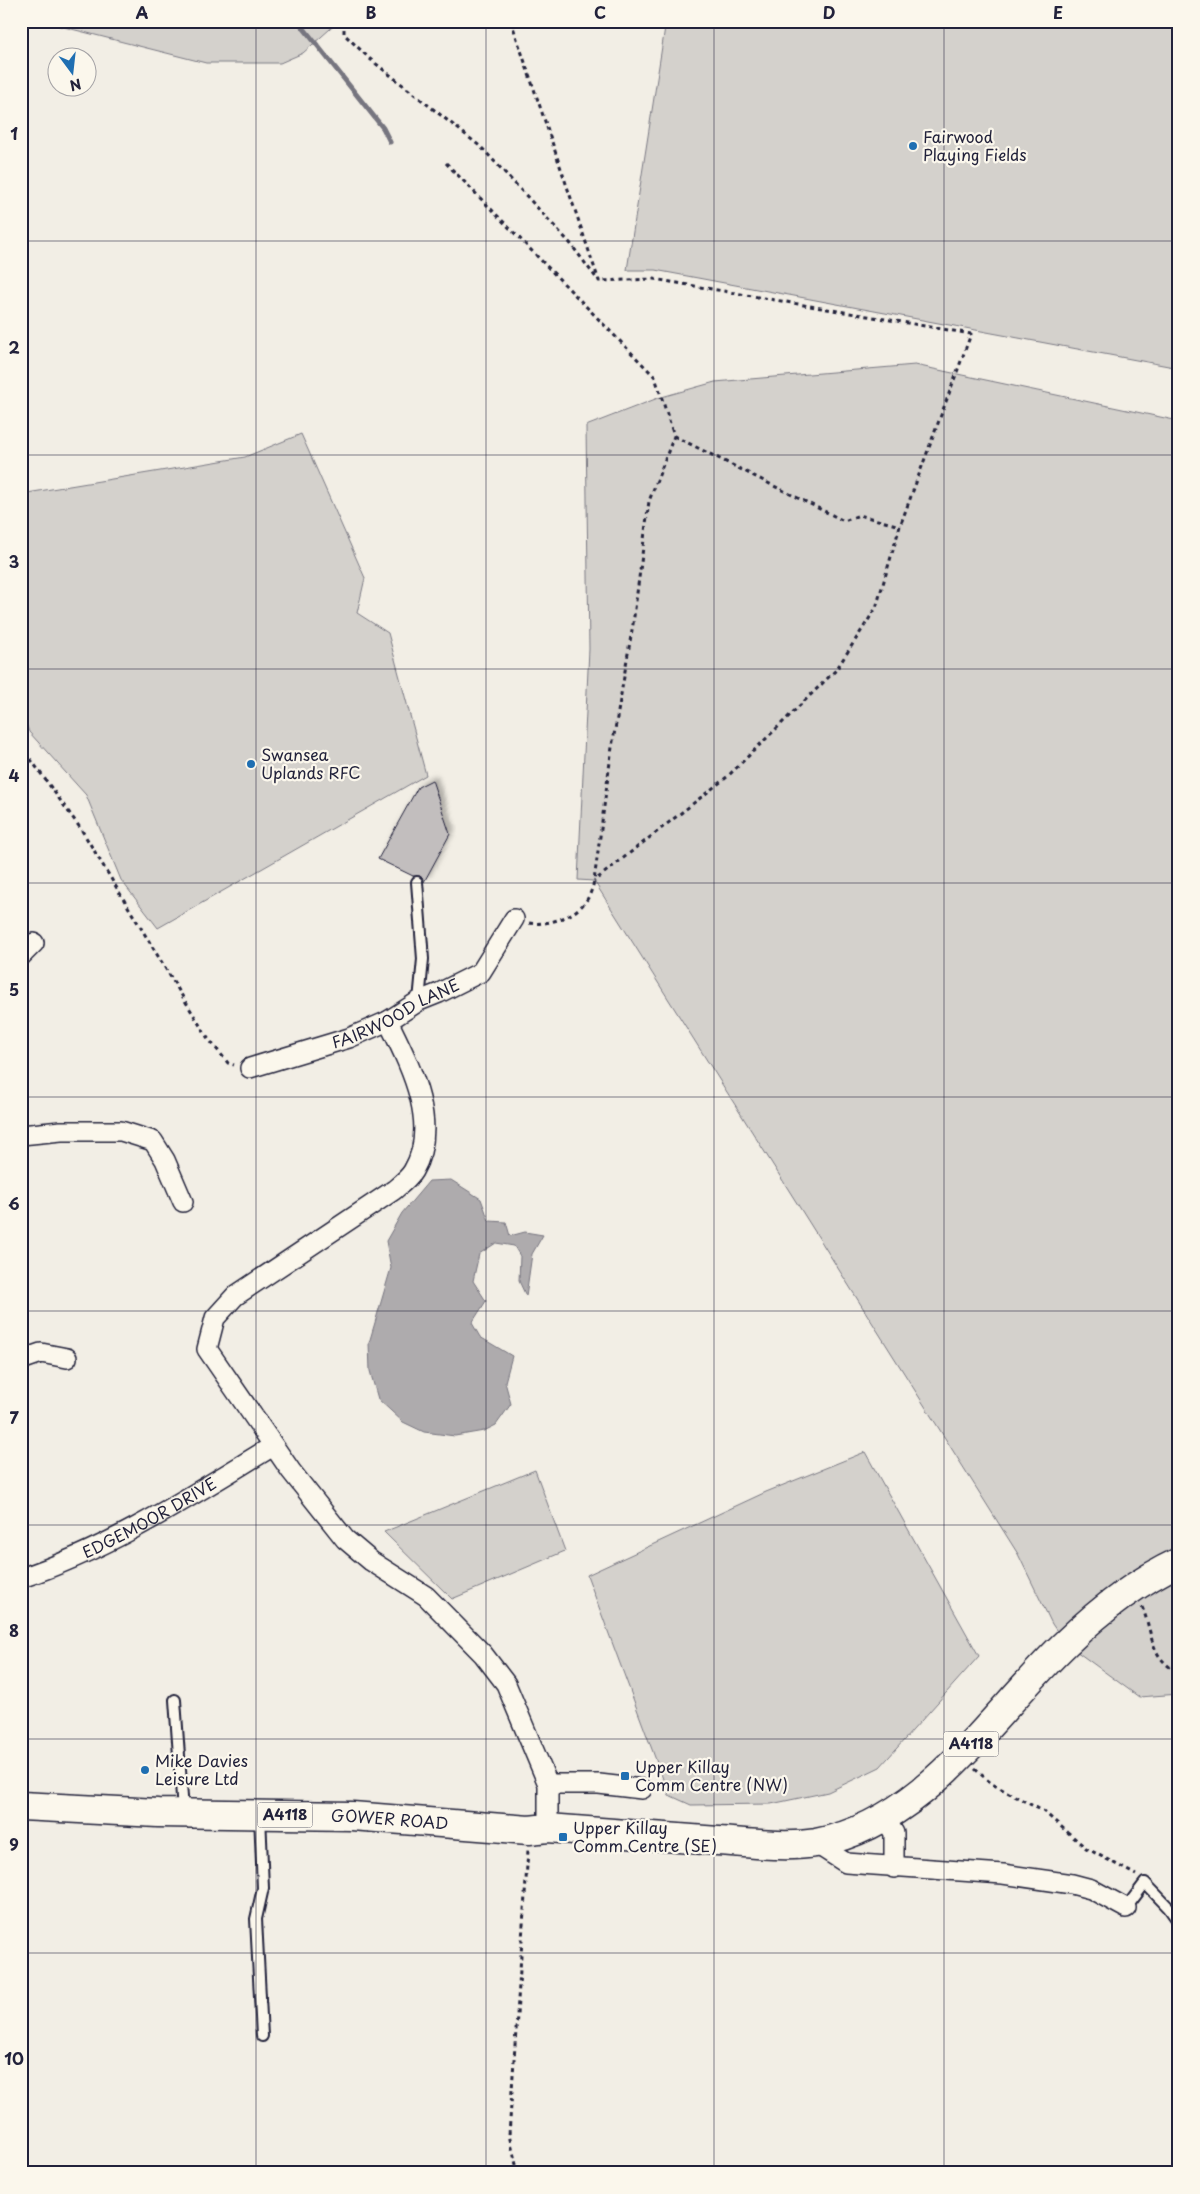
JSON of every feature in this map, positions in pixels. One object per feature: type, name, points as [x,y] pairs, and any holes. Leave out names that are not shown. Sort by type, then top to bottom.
[{"type":"main road","name":"A4118","points":[[539,1829],[771,1844],[815,1843],[850,1834],[884,1817],[938,1779],[1065,1643],[1132,1587],[1179,1562]]},
{"type":"main road","name":"GOWER ROAD","points":[[21,1806],[183,1814],[352,1816],[539,1829]]},
{"type":"street","name":"FAIRWOOD LANE","points":[[250,1068],[349,1038],[388,1021],[419,1001],[481,972],[514,919]]},
{"type":"street","points":[[388,1021],[409,1063],[422,1106],[422,1144],[413,1171],[394,1190],[235,1296],[215,1318],[207,1349],[273,1446],[345,1539],[371,1560],[426,1596],[483,1654],[506,1684],[548,1784],[539,1829]]},
{"type":"street","points":[[21,1135],[61,1131],[121,1131],[154,1141],[165,1160],[183,1202]]},
{"type":"street","points":[[21,1360],[41,1353],[67,1358]]},
{"type":"street","name":"EDGEMOOR DRIVE","points":[[21,1578],[96,1548],[153,1519],[273,1446]]},
{"type":"street","points":[[548,1784],[599,1784],[642,1789]]},
{"type":"street","points":[[884,1817],[894,1833],[894,1868]]},
{"type":"street","points":[[815,1843],[846,1863],[894,1868],[1002,1874],[1072,1884],[1091,1889],[1126,1908]]},
{"type":"lane","points":[[417,882],[423,959],[419,1001]]},
{"type":"lane","points":[[175,1700],[183,1814]]},
{"type":"lane","points":[[260,1815],[263,1888],[256,1918],[262,2036]]},
{"type":"lane","points":[[1126,1908],[1145,1883],[1169,1908],[1179,1922]]},
{"type":"path","points":[[344,21],[344,34],[370,59],[481,147],[570,243],[599,281]]},
{"type":"path","points":[[511,21],[599,281]]},
{"type":"path","points":[[446,163],[655,377],[674,436],[649,501],[633,624],[612,747],[594,881],[589,898],[564,917],[541,924],[514,919]]},
{"type":"path","points":[[594,881],[727,777],[836,670],[876,608],[900,526],[971,334],[654,279],[599,281]]},
{"type":"path","points":[[674,436],[844,521],[858,515],[900,526]]},
{"type":"path","points":[[21,746],[81,829],[207,1037],[228,1064],[250,1068]]},
{"type":"path","points":[[1132,1587],[1147,1619],[1156,1654],[1166,1666],[1179,1673]]},
{"type":"path","points":[[959,1756],[992,1784],[1043,1811],[1086,1848],[1137,1876],[1145,1883]]},
{"type":"path","points":[[518,2173],[510,2142],[539,1829]]},
{"type":"shaded area","points":[[40,21],[339,21],[303,53],[280,63],[206,63]]},
{"type":"shaded area","name":"Fairwood Playing Fields","points":[[666,21],[1179,21],[1179,368],[655,270],[627,270]]},
{"type":"shaded area","points":[[915,365],[1179,421],[1179,1694],[1139,1697],[1065,1643],[1052,1624],[1018,1554],[594,881],[578,880],[589,649],[586,426],[658,398],[715,382]]},
{"type":"shaded area","points":[[301,434],[365,578],[357,613],[388,633],[426,775],[158,928],[121,880],[86,795],[29,732],[21,709],[21,596],[26,589],[21,561],[21,494],[245,457]]},
{"type":"shaded area","points":[[451,1180],[481,1199],[489,1221],[506,1222],[510,1236],[525,1232],[543,1235],[532,1254],[526,1296],[519,1281],[520,1256],[514,1246],[496,1243],[479,1254],[473,1281],[486,1301],[472,1323],[480,1337],[512,1356],[505,1382],[511,1404],[496,1425],[484,1431],[455,1436],[424,1432],[403,1422],[378,1399],[370,1371],[369,1343],[391,1268],[386,1241],[402,1213],[429,1181]]},
{"type":"shaded area","points":[[865,1452],[979,1656],[880,1767],[828,1792],[771,1804],[691,1805],[669,1795],[587,1575],[766,1492]]},
{"type":"shaded area","points":[[535,1470],[565,1551],[452,1599],[384,1532]]},
{"type":"building","points":[[432,780],[450,834],[424,882],[420,876],[413,876],[378,859],[418,787]]},
{"type":"waterway","points":[[298,21],[383,128],[390,142]]},
{"type":"place","name":"Fairwood Playing Fields","points":[[913,146]]},
{"type":"place","name":"Swansea Uplands RFC","points":[[251,764]]},
{"type":"place","name":"Mike Davies Leisure Ltd","points":[[145,1770]]},
{"type":"place","name":"Upper Killay Comm Centre (NW)","points":[[625,1776]]},
{"type":"place","name":"Upper Killay Comm Centre (SE)","points":[[563,1837]]}]
